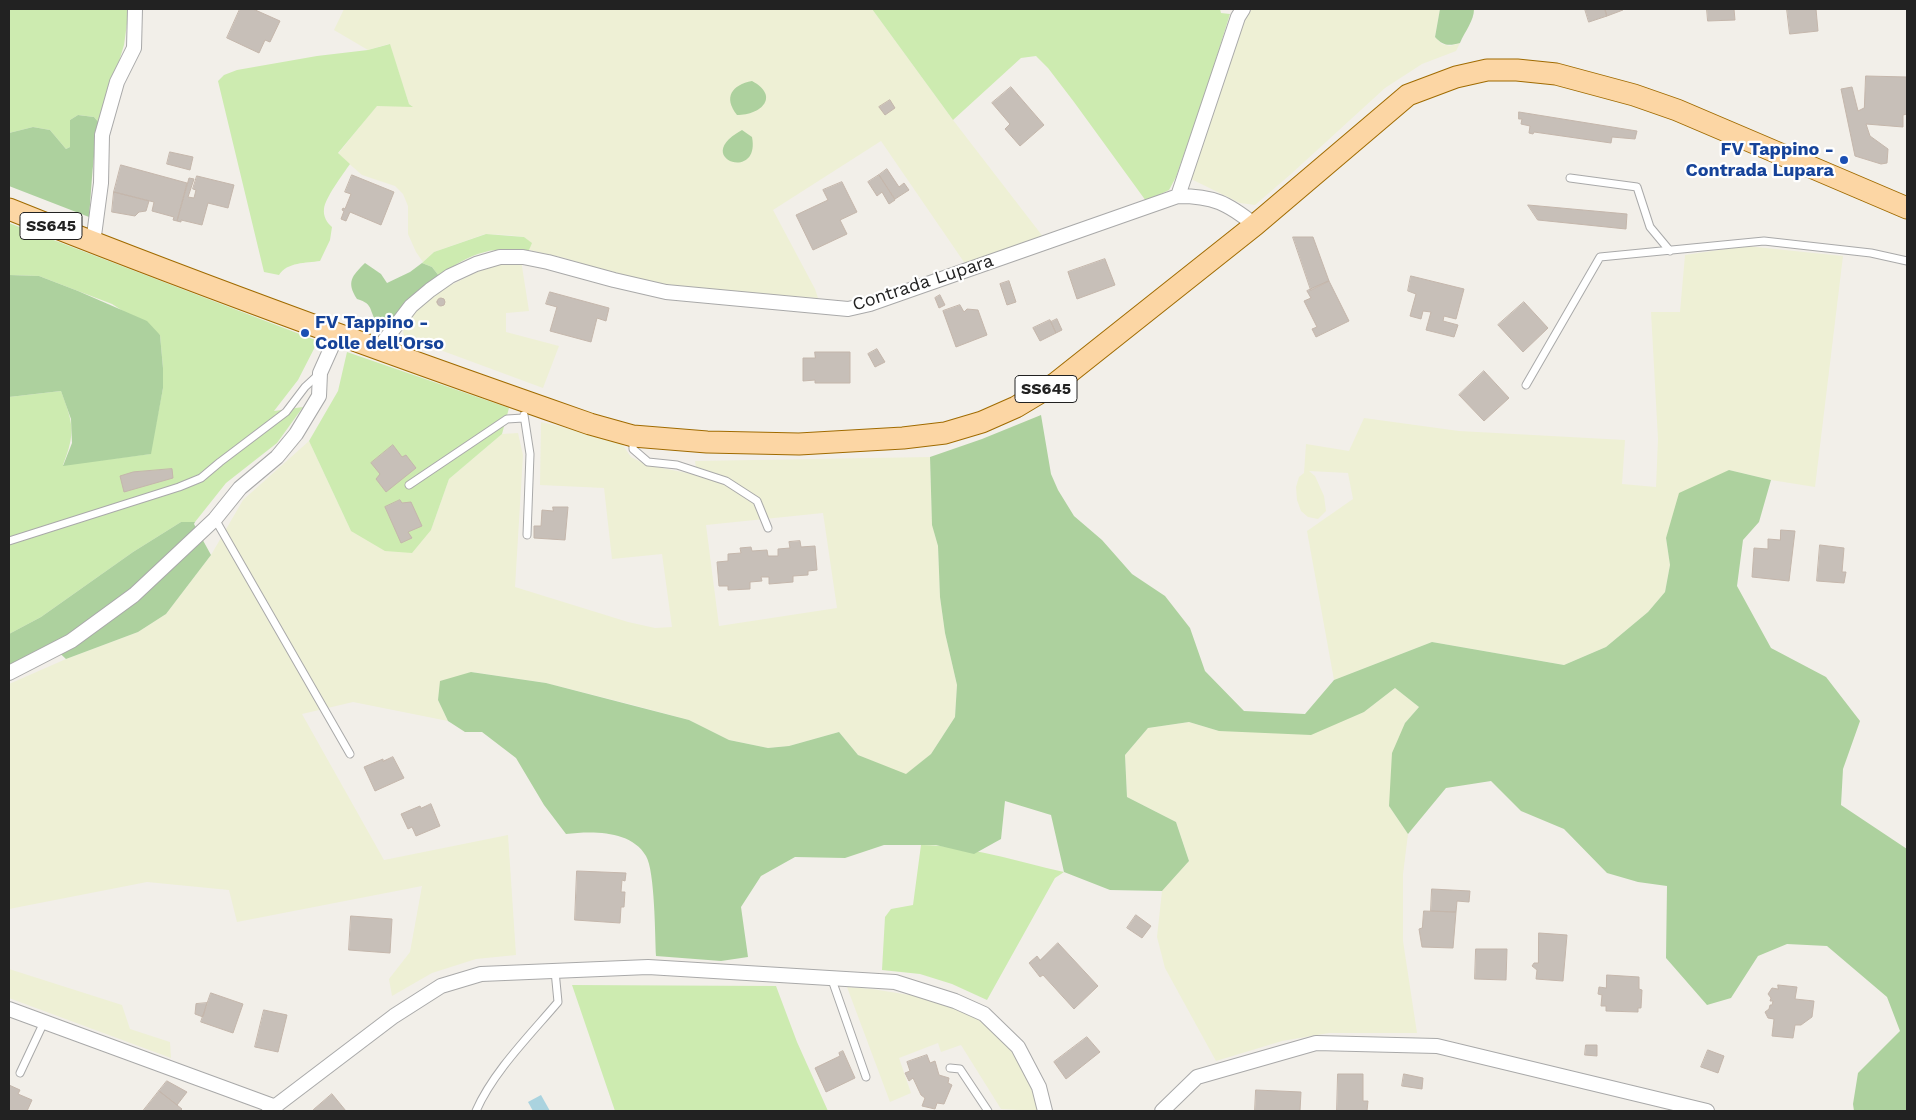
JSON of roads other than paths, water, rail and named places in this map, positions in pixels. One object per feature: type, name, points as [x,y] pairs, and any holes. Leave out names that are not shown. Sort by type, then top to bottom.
[{"type":"main road","name":"SS645","points":[[9,209],[94,243],[378,349],[525,410],[590,424],[633,436],[707,442],[799,444],[937,434],[982,422],[1016,407],[1056,383],[1255,225],[1408,95],[1456,77],[1487,70],[1516,70],[1556,74],[1634,94],[1677,110],[1907,208]]},
{"type":"street","points":[[94,243],[102,183],[102,134],[117,82],[134,48],[135,9]]},
{"type":"street","points":[[1243,9],[1238,17],[1178,196],[1200,196],[1218,200],[1236,210],[1255,225]]},
{"type":"street","name":"Contrada Lupara","points":[[378,349],[411,306],[430,290],[450,276],[476,264],[500,257],[522,257],[548,262],[666,292],[848,309],[870,304],[1178,196]]},
{"type":"street","points":[[9,673],[71,641],[134,595],[215,519],[240,488],[277,456],[296,434],[319,396],[320,374],[337,335]]},
{"type":"street","points":[[9,1009],[273,1109],[394,1016],[441,986],[481,974],[648,967],[895,982],[955,1001],[984,1014],[1018,1047],[1039,1087],[1045,1111]]},
{"type":"street","points":[[1162,1111],[1197,1077],[1316,1043],[1437,1046],[1707,1111]]},
{"type":"lane","points":[[1570,178],[1637,187],[1650,227],[1670,251]]},
{"type":"lane","points":[[1526,385],[1600,256],[1764,241],[1871,253],[1907,261]]},
{"type":"lane","points":[[9,541],[179,487],[201,478],[286,412],[305,387],[320,374]]},
{"type":"lane","points":[[409,485],[507,419],[525,410],[530,454],[527,535]]},
{"type":"lane","points":[[633,436],[633,449],[648,462],[676,465],[726,481],[757,501],[768,528]]},
{"type":"lane","points":[[215,519],[350,754]]},
{"type":"lane","points":[[476,1111],[482,1097],[510,1059],[558,1002],[555,971]]},
{"type":"lane","points":[[831,977],[866,1077]]},
{"type":"lane","points":[[20,1073],[44,1022]]},
{"type":"lane","points":[[950,1068],[960,1070],[988,1111]]},
{"type":"water","points":[[541,1095],[550,1111],[533,1111],[528,1102]]},
{"type":"place","name":"FV Tappino - Contrada Lupara","points":[[1844,160]]},
{"type":"place","name":"FV Tappino - Colle dell'Orso","points":[[305,333]]}]
